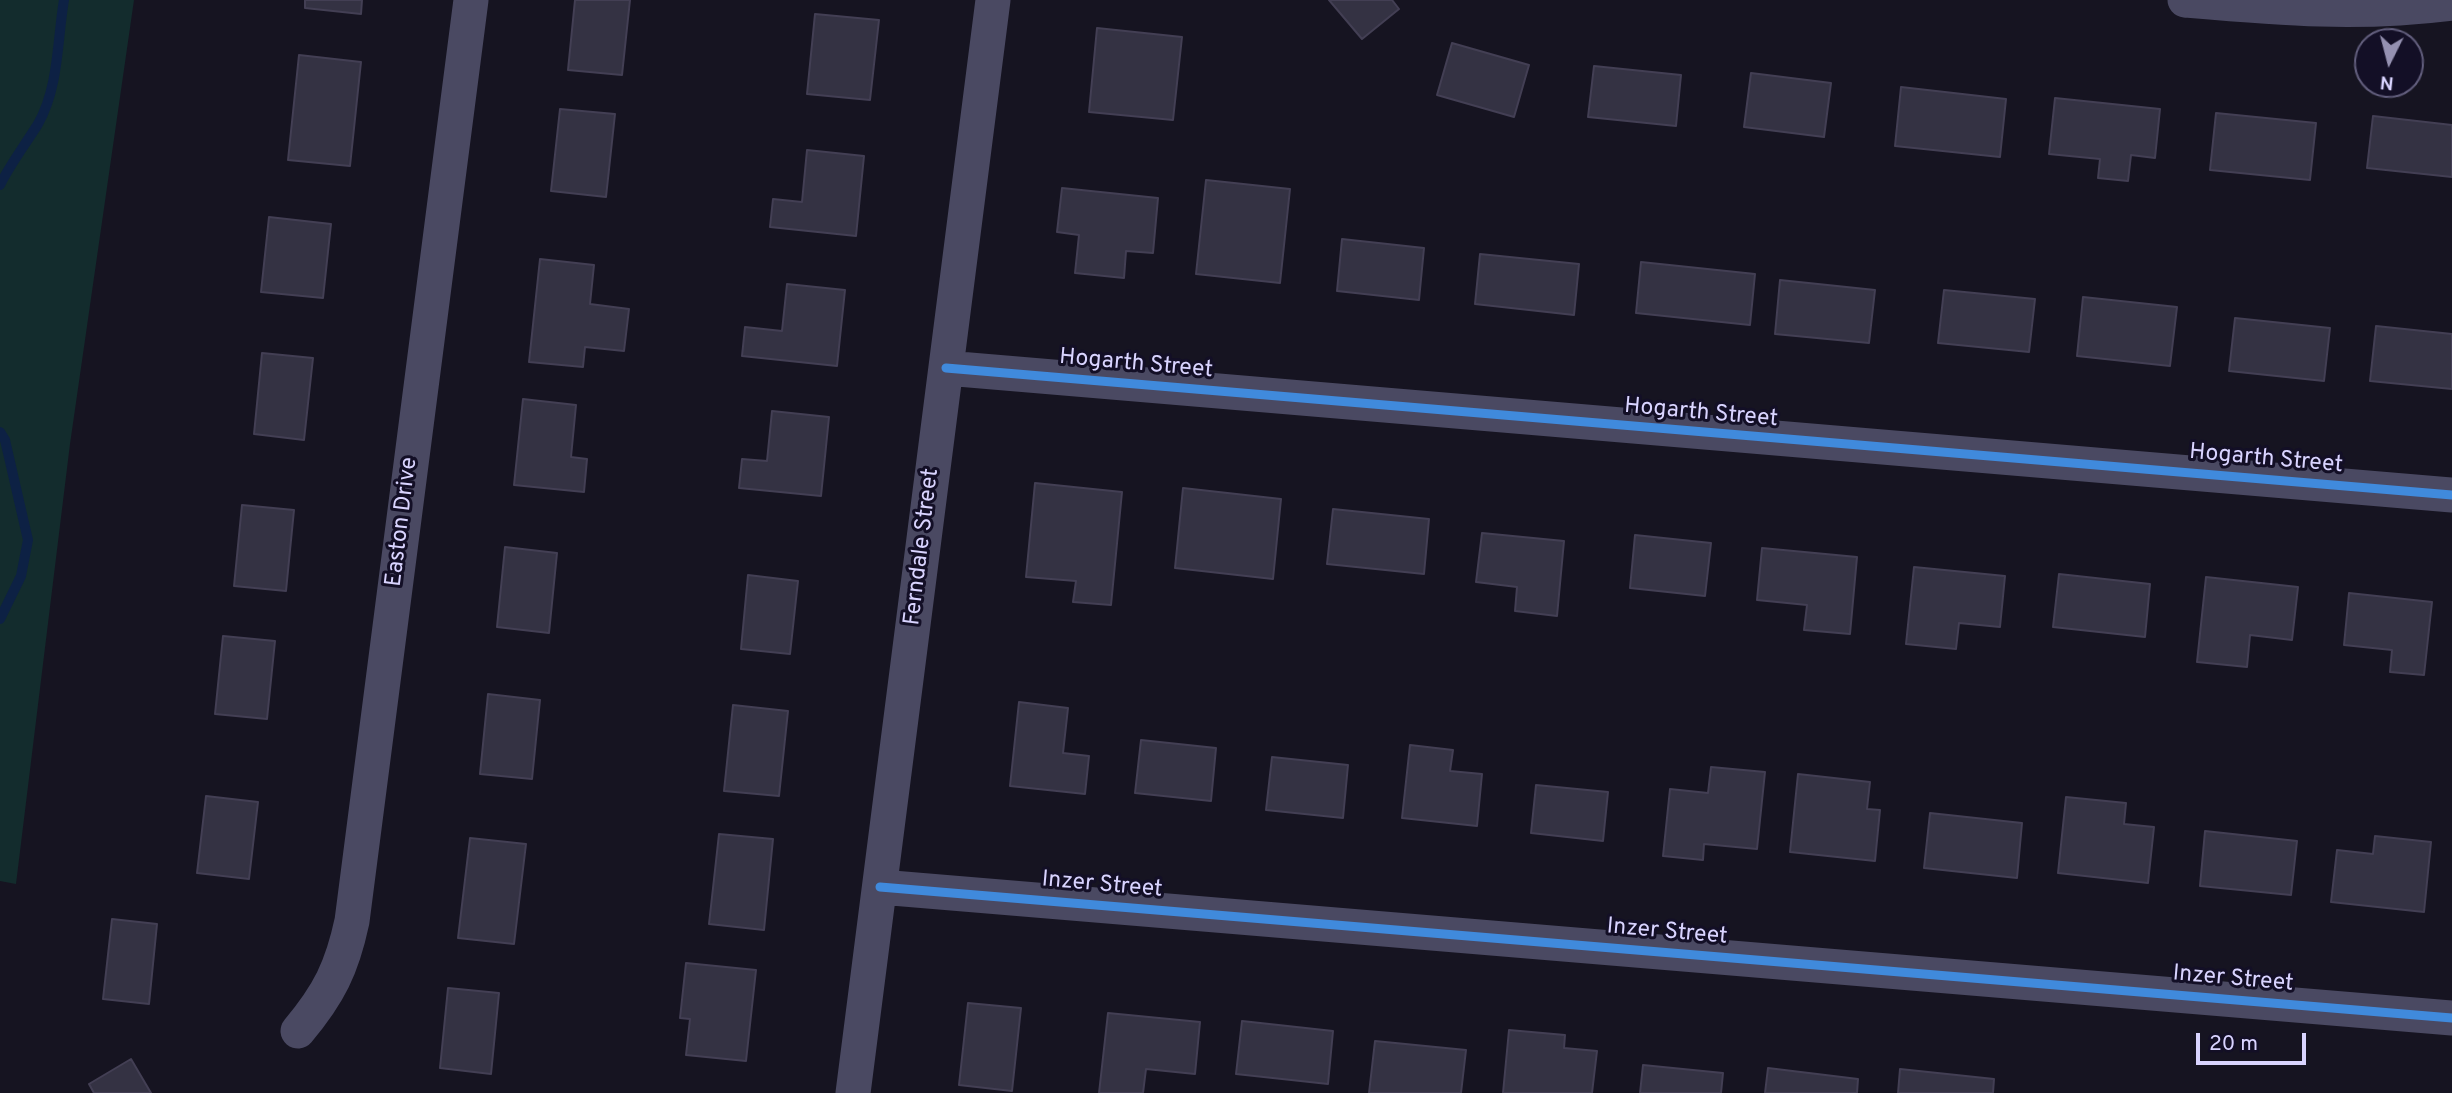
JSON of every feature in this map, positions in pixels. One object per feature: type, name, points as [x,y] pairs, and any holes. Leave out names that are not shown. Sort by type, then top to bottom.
[{"type":"street","name":"Easton Drive","points":[[298,1031],[324,999],[344,959],[352,921],[471,0]]},
{"type":"street","name":"Ferndale Street","points":[[853,1093],[993,0]]},
{"type":"street","points":[[2185,0],[2325,12],[2402,9],[2452,3]]},
{"type":"street","name":"Hogarth Street","points":[[946,368],[2452,495]]},
{"type":"street","name":"Inzer Street","points":[[880,887],[2452,1018]]},
{"type":"green space","points":[[0,0],[134,0],[70,444],[16,884],[0,881]]},
{"type":"building","points":[[305,0],[362,0],[361,14],[305,8]]},
{"type":"building","points":[[575,0],[630,0],[622,75],[568,70]]},
{"type":"building","points":[[1329,0],[1392,0],[1399,9],[1362,39]]},
{"type":"building","points":[[815,14],[879,20],[870,100],[807,94]]},
{"type":"building","points":[[1097,28],[1182,37],[1173,120],[1089,112]]},
{"type":"building","points":[[1452,43],[1529,65],[1514,117],[1437,95]]},
{"type":"building","points":[[299,55],[361,62],[350,166],[288,160]]},
{"type":"building","points":[[1594,66],[1681,75],[1676,126],[1588,117]]},
{"type":"building","points":[[1751,73],[1831,83],[1824,137],[1744,127]]},
{"type":"building","points":[[1901,87],[2006,99],[2000,157],[1895,146]]},
{"type":"building","points":[[2055,98],[2160,109],[2155,158],[2131,155],[2128,181],[2098,178],[2100,159],[2049,154]]},
{"type":"building","points":[[560,109],[615,114],[606,197],[551,191]]},
{"type":"building","points":[[2216,113],[2316,123],[2310,180],[2210,170]]},
{"type":"building","points":[[2373,116],[2452,125],[2452,177],[2367,168]]},
{"type":"building","points":[[807,150],[864,156],[856,236],[770,227],[773,199],[802,202]]},
{"type":"building","points":[[1206,180],[1290,189],[1280,283],[1196,274]]},
{"type":"building","points":[[1062,188],[1158,198],[1153,253],[1126,251],[1124,278],[1075,273],[1079,235],[1057,232]]},
{"type":"building","points":[[269,217],[331,224],[323,298],[261,292]]},
{"type":"building","points":[[1342,239],[1424,248],[1419,300],[1337,291]]},
{"type":"building","points":[[1480,254],[1579,264],[1574,315],[1475,304]]},
{"type":"building","points":[[540,259],[594,265],[590,304],[629,309],[624,351],[585,347],[583,367],[529,362]]},
{"type":"building","points":[[1641,262],[1755,274],[1750,325],[1636,313]]},
{"type":"building","points":[[1780,280],[1875,290],[1869,343],[1775,334]]},
{"type":"building","points":[[787,284],[845,290],[837,366],[742,356],[745,327],[782,331]]},
{"type":"building","points":[[1944,290],[2035,299],[2029,352],[1938,343]]},
{"type":"building","points":[[2083,297],[2177,307],[2170,366],[2077,356]]},
{"type":"building","points":[[2235,318],[2330,328],[2324,381],[2229,371]]},
{"type":"building","points":[[2376,326],[2452,334],[2452,389],[2370,381]]},
{"type":"building","points":[[262,353],[313,358],[304,440],[254,434]]},
{"type":"building","points":[[523,399],[576,405],[571,457],[587,459],[584,492],[514,485]]},
{"type":"building","points":[[772,411],[829,417],[821,496],[739,488],[742,459],[767,461]]},
{"type":"building","points":[[1035,483],[1122,492],[1111,605],[1073,602],[1076,581],[1026,577]]},
{"type":"building","points":[[1183,488],[1281,499],[1273,579],[1175,568]]},
{"type":"building","points":[[242,505],[294,510],[286,591],[234,586]]},
{"type":"building","points":[[1333,509],[1429,519],[1424,574],[1327,564]]},
{"type":"building","points":[[1482,533],[1564,541],[1557,616],[1515,611],[1517,587],[1476,582]]},
{"type":"building","points":[[1635,535],[1711,543],[1705,596],[1630,588]]},
{"type":"building","points":[[505,547],[557,553],[549,633],[497,627]]},
{"type":"building","points":[[1762,548],[1857,557],[1850,634],[1804,630],[1807,605],[1757,600]]},
{"type":"building","points":[[1914,567],[2005,576],[2000,627],[1959,623],[1956,649],[1906,644]]},
{"type":"building","points":[[2059,574],[2150,584],[2145,637],[2053,627]]},
{"type":"building","points":[[748,575],[798,581],[790,654],[741,649]]},
{"type":"building","points":[[2206,577],[2298,587],[2292,640],[2250,635],[2247,667],[2197,662]]},
{"type":"building","points":[[2349,593],[2432,602],[2424,675],[2390,672],[2392,650],[2344,645]]},
{"type":"building","points":[[223,636],[275,641],[267,719],[215,714]]},
{"type":"building","points":[[488,694],[540,700],[532,779],[480,774]]},
{"type":"building","points":[[1019,702],[1068,708],[1063,753],[1089,756],[1085,794],[1010,786]]},
{"type":"building","points":[[733,705],[788,711],[779,796],[724,791]]},
{"type":"building","points":[[1141,740],[1216,748],[1211,801],[1135,793]]},
{"type":"building","points":[[1410,745],[1453,750],[1450,771],[1482,774],[1477,826],[1402,818]]},
{"type":"building","points":[[1272,757],[1348,765],[1343,818],[1266,810]]},
{"type":"building","points":[[1711,767],[1765,772],[1757,849],[1704,844],[1703,860],[1663,856],[1670,789],[1708,793]]},
{"type":"building","points":[[1798,774],[1870,782],[1867,809],[1880,810],[1875,861],[1790,852]]},
{"type":"building","points":[[1536,785],[1608,792],[1603,841],[1531,833]]},
{"type":"building","points":[[206,796],[258,802],[249,879],[197,873]]},
{"type":"building","points":[[2066,797],[2126,803],[2124,824],[2154,827],[2148,883],[2058,873]]},
{"type":"building","points":[[1930,813],[2022,823],[2017,878],[1924,868]]},
{"type":"building","points":[[2205,831],[2297,841],[2291,895],[2200,886]]},
{"type":"building","points":[[719,834],[773,839],[764,930],[709,924]]},
{"type":"building","points":[[2375,836],[2431,842],[2424,912],[2331,902],[2337,850],[2373,854]]},
{"type":"building","points":[[470,838],[526,844],[514,944],[458,938]]},
{"type":"building","points":[[112,919],[157,924],[149,1004],[103,999]]},
{"type":"building","points":[[686,963],[756,970],[746,1061],[686,1055],[690,1019],[680,1018]]},
{"type":"building","points":[[448,988],[499,993],[491,1074],[440,1068]]},
{"type":"building","points":[[968,1003],[1021,1008],[1012,1091],[959,1085]]},
{"type":"building","points":[[1108,1013],[1200,1022],[1195,1074],[1146,1069],[1143,1093],[1099,1093]]},
{"type":"building","points":[[1242,1021],[1333,1031],[1328,1084],[1236,1074]]},
{"type":"building","points":[[1509,1030],[1565,1035],[1564,1048],[1597,1051],[1592,1093],[1503,1093]]},
{"type":"building","points":[[1375,1041],[1466,1050],[1461,1093],[1369,1093]]},
{"type":"building","points":[[131,1059],[151,1093],[94,1093],[89,1084]]},
{"type":"building","points":[[1643,1065],[1723,1073],[1721,1093],[1640,1093]]},
{"type":"building","points":[[1768,1068],[1858,1079],[1857,1093],[1765,1093]]},
{"type":"building","points":[[1900,1069],[1994,1079],[1993,1093],[1898,1093]]},
{"type":"waterway","points":[[0,185],[45,110],[54,79],[64,0]]},
{"type":"waterway","points":[[0,432],[5,440],[28,540],[21,576],[0,619]]},
{"type":"cycle path","points":[[946,368],[2452,495]]},
{"type":"cycle path","points":[[880,887],[2452,1018]]}]
